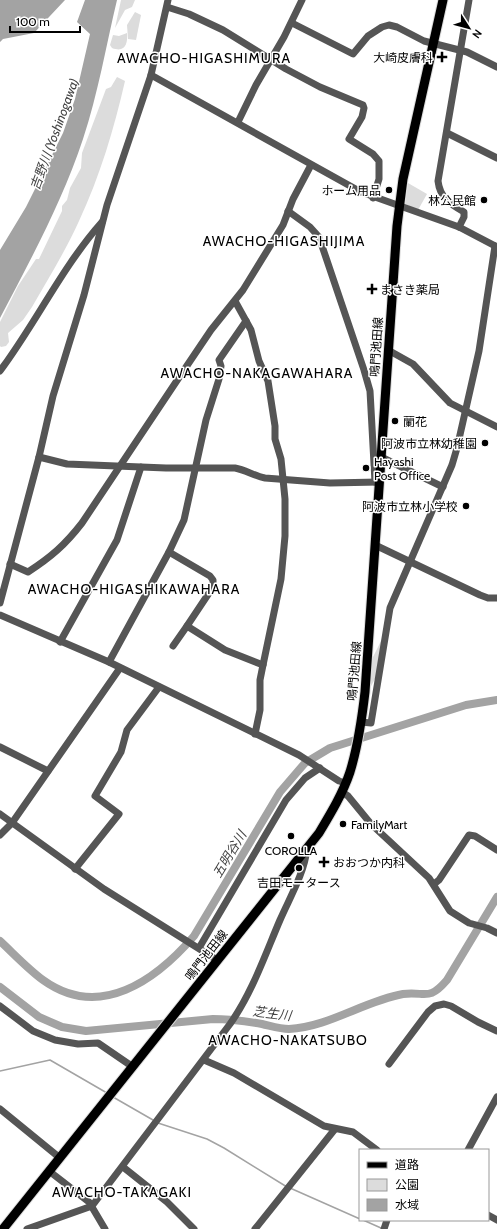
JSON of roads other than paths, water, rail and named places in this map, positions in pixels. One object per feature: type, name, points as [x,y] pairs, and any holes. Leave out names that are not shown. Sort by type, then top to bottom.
[{"type":"main road","name":"鳴門池田線","points":[[3,1229],[307,848],[319,832],[346,783],[361,725],[375,545],[377,482],[381,457],[388,350],[403,179],[443,0]]},
{"type":"street","points":[[238,122],[256,84],[292,23],[302,0]]},
{"type":"street","points":[[459,227],[464,217],[464,212],[448,202],[439,190],[438,181],[470,0]]},
{"type":"street","points":[[0,602],[39,458],[54,396],[84,295],[103,220],[151,75],[168,3],[223,30],[270,60],[320,88],[363,105],[364,108],[362,117],[348,139],[373,154],[379,161],[379,179],[374,198]]},
{"type":"street","points":[[292,23],[353,54],[368,36],[389,25],[397,27],[433,44],[461,50],[497,67]]},
{"type":"street","points":[[151,75],[238,122],[311,165],[374,198],[459,227],[496,247],[478,351],[452,465],[387,619],[371,723],[361,725]]},
{"type":"street","points":[[447,133],[497,158]]},
{"type":"street","points":[[10,564],[28,572],[51,558],[66,544],[82,523],[211,330],[235,301],[283,224],[311,165]]},
{"type":"street","points":[[39,458],[67,464],[141,467],[235,468],[244,469],[255,476],[283,480],[330,483],[377,482],[370,391],[364,370],[319,237],[310,227],[288,211]]},
{"type":"street","points":[[0,371],[20,344],[70,263],[103,220]]},
{"type":"street","points":[[235,301],[251,330],[260,361],[268,381],[275,426],[275,439],[281,459],[285,498],[283,561],[260,680],[260,710],[255,734]]},
{"type":"street","points":[[109,662],[184,520],[206,420],[219,379],[221,366],[219,360],[246,321]]},
{"type":"street","points":[[388,350],[413,364],[441,396],[465,411],[497,427]]},
{"type":"street","points":[[381,457],[443,487]]},
{"type":"street","points":[[60,642],[117,540],[141,467]]},
{"type":"street","points":[[375,545],[488,598],[497,598]]},
{"type":"street","points":[[168,552],[210,576],[213,580],[212,587],[173,646]]},
{"type":"street","points":[[0,616],[109,662],[304,758],[346,783]]},
{"type":"street","points":[[187,626],[225,650],[263,666]]},
{"type":"street","points":[[0,835],[12,823],[120,668]]},
{"type":"street","points":[[75,869],[119,814],[95,796],[121,752],[127,730],[159,687]]},
{"type":"street","points":[[0,747],[48,771]]},
{"type":"street","points":[[198,948],[286,800],[301,782],[319,767]]},
{"type":"street","points":[[342,792],[348,796],[371,824],[421,869],[434,884],[450,911],[469,924],[487,928],[497,933]]},
{"type":"street","points":[[0,814],[75,869],[217,960]]},
{"type":"street","points":[[434,884],[439,880],[469,835],[475,836],[497,850]]},
{"type":"street","points":[[27,1229],[92,1206],[204,1060],[246,1002],[296,884],[306,858],[307,848]]},
{"type":"street","points":[[389,1064],[428,1012],[436,1006],[444,1004],[451,1006],[472,1019],[497,1031]]},
{"type":"street","points":[[0,1006],[33,1031],[55,1040],[78,1044],[98,1043],[133,1067]]},
{"type":"street","points":[[204,1060],[234,1073],[324,1126],[353,1132],[376,1149]]},
{"type":"street","points":[[469,1149],[497,1097]]},
{"type":"street","points":[[0,1110],[60,1158]]},
{"type":"street","points":[[255,1229],[335,1129]]},
{"type":"street","points":[[123,1167],[167,1202],[193,1229]]},
{"type":"street","points":[[49,1171],[92,1206],[102,1227]]},
{"type":"water","points":[[0,0],[65,0],[34,33],[3,39],[0,42]]},
{"type":"water","points":[[85,0],[117,0],[93,105],[75,162],[56,208],[0,318],[0,250],[26,207],[63,133],[75,99],[90,34],[77,22]]},
{"type":"waterway","name":"五明谷川","points":[[0,941],[37,976],[64,992],[85,997],[106,996],[126,990],[145,980],[162,967],[194,936],[280,792],[305,763],[330,748],[466,705],[497,700]]},
{"type":"waterway","name":"芝生川","points":[[0,987],[39,1017],[62,1027],[86,1031],[213,1019],[244,1021],[286,1029],[304,1027],[318,1024],[389,997],[411,993],[426,994],[431,993],[441,987],[447,980],[497,897]]},
{"type":"waterway","points":[[0,1071],[50,1060],[107,1093]]},
{"type":"waterway","points":[[113,1097],[153,1120]]},
{"type":"waterway","points":[[158,1123],[207,1139],[287,1187]]},
{"type":"waterway","points":[[290,1188],[359,1219]]},
{"type":"waterway","points":[[365,1221],[381,1228]]},
{"type":"place","name":"大崎皮膚科","points":[[442,57]]},
{"type":"place","name":"ホーム用品","points":[[389,190]]},
{"type":"place","name":"林公民館","points":[[484,200]]},
{"type":"place","name":"まさき薬局","points":[[372,289]]},
{"type":"place","name":"蘭花","points":[[395,421]]},
{"type":"place","name":"阿波市立林幼稚園","points":[[485,443]]},
{"type":"place","name":"Hayashi Post Office","points":[[366,468]]},
{"type":"place","name":"阿波市立林小学校","points":[[466,506]]},
{"type":"place","name":"FamilyMart","points":[[343,824]]},
{"type":"place","name":"COROLLA","points":[[291,836]]},
{"type":"place","name":"おおつか内科","points":[[324,862]]},
{"type":"place","name":"吉田モータース","points":[[299,868]]},
{"type":"district","name":"AWACHO-HIGASHIMURA","points":[[204,58]]},
{"type":"district","name":"AWACHO-HIGASHIJIMA","points":[[284,241]]},
{"type":"district","name":"AWACHO-NAKAGAWAHARA","points":[[257,373]]},
{"type":"district","name":"AWACHO-HIGASHIKAWAHARA","points":[[134,589]]},
{"type":"district","name":"AWACHO-NAKATSUBO","points":[[288,1040]]},
{"type":"district","name":"AWACHO-TAKAGAKI","points":[[122,1192]]},
{"type":"water label","name":"吉野川 (Yoshinogawa)","points":[[54,134]]}]
